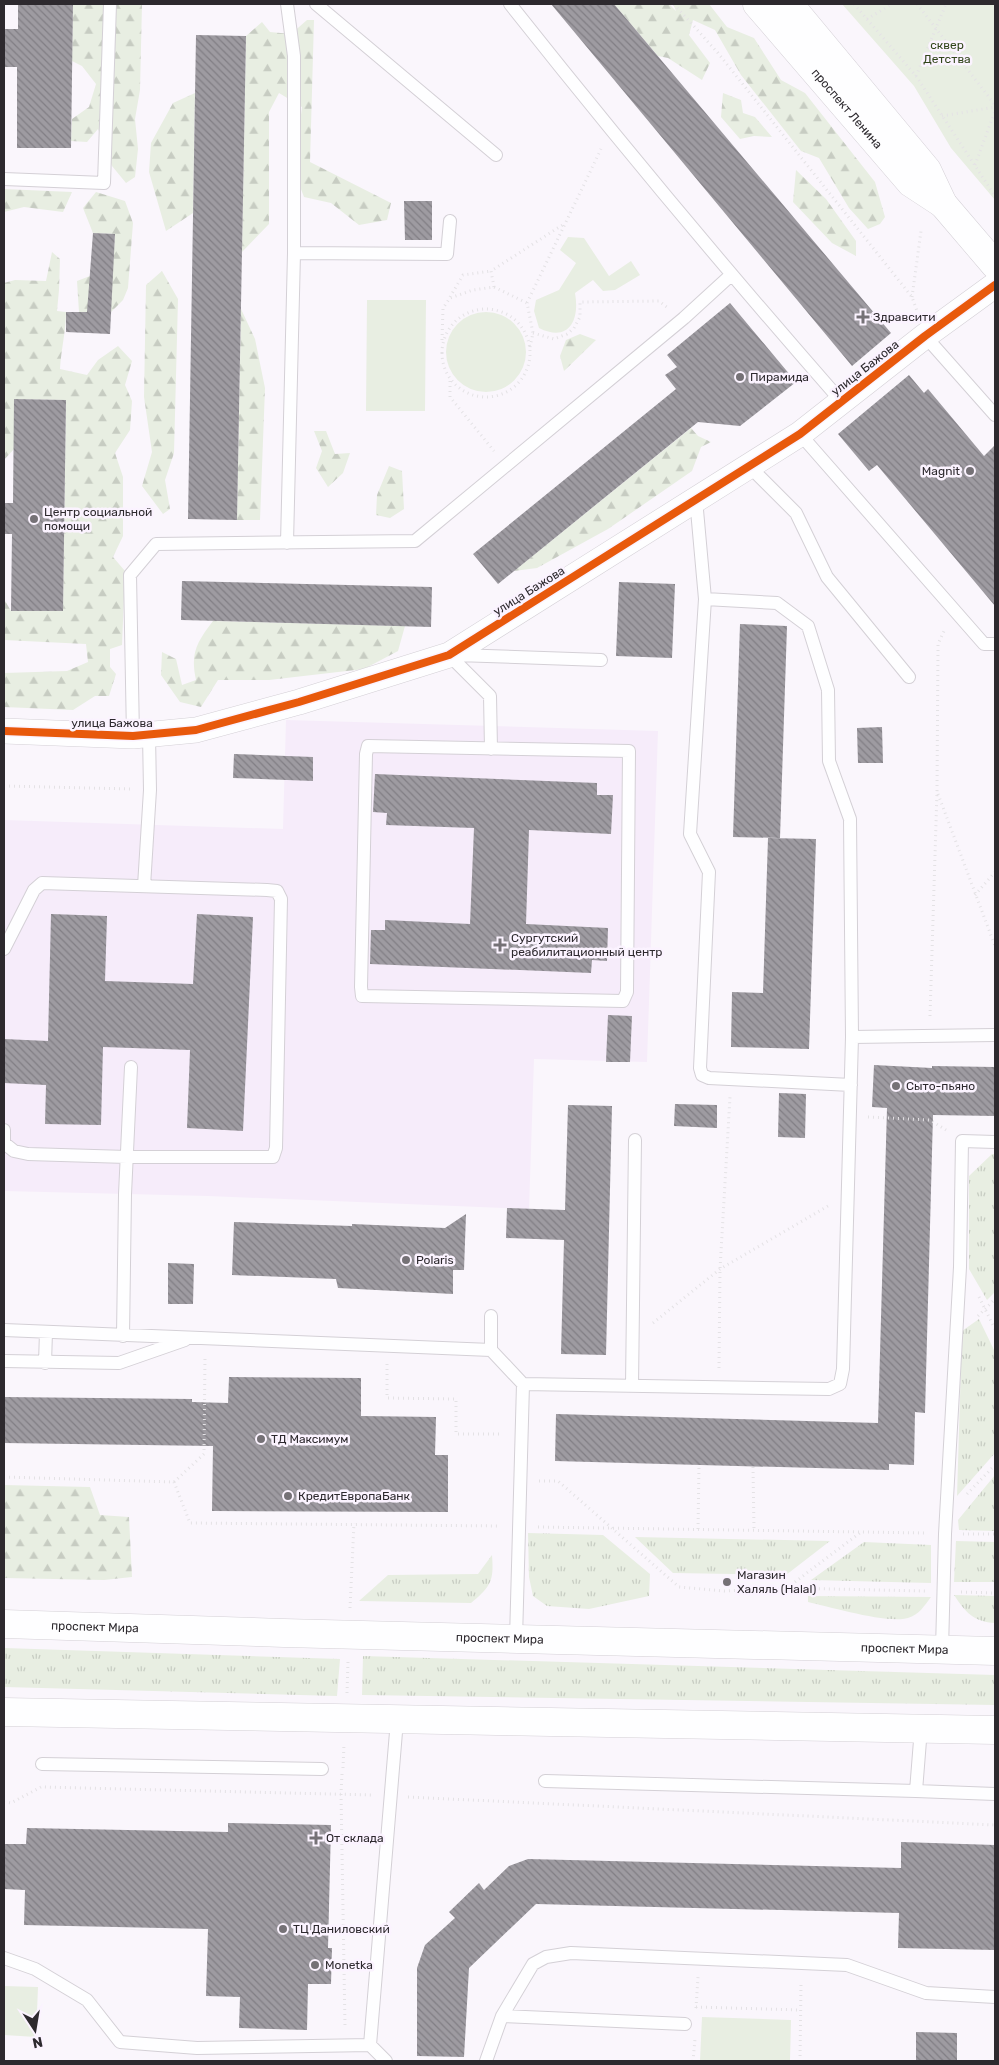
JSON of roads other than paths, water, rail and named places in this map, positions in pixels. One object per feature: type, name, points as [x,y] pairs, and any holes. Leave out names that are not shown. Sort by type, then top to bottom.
[{"type":"main road","name":"проспект Ленина","points":[[757,4],[911,183],[943,204]]},
{"type":"main road","name":"проспект Ленина","points":[[789,4],[927,170],[943,204],[995,265]]},
{"type":"main road","name":"проспект Мира","points":[[4,1624],[995,1651]]},
{"type":"main road","points":[[4,1712],[995,1730]]},
{"type":"street","name":"улица Бажова","points":[[4,731],[141,736],[196,730],[299,702],[449,655],[800,434],[925,336],[995,285]]},
{"type":"lane","points":[[4,179],[104,183],[110,4]]},
{"type":"lane","points":[[287,543],[294,253],[294,56],[288,4]]},
{"type":"lane","points":[[316,4],[496,155]]},
{"type":"lane","points":[[510,4],[610,130],[731,275],[841,402]]},
{"type":"lane","points":[[294,253],[447,254],[450,221]]},
{"type":"lane","points":[[144,886],[150,790],[141,736],[130,575],[156,544],[415,541],[684,318],[731,275]]},
{"type":"lane","points":[[925,336],[995,415]]},
{"type":"lane","points":[[800,434],[984,644],[995,644]]},
{"type":"lane","points":[[749,466],[796,513],[827,577],[909,677]]},
{"type":"lane","points":[[696,499],[705,599],[690,834],[709,872],[700,1068],[702,1075],[709,1078],[850,1084]]},
{"type":"lane","points":[[523,1384],[828,1389],[840,1384],[843,1369],[852,1037],[850,818],[829,761],[828,690],[808,626],[776,603],[705,599]]},
{"type":"lane","points":[[449,655],[601,660]]},
{"type":"lane","points":[[449,655],[490,696],[491,749]]},
{"type":"lane","points":[[368,746],[491,749],[629,751],[627,992],[624,1002],[362,996],[360,987],[366,754],[368,746]]},
{"type":"lane","points":[[4,949],[34,890],[42,883],[267,890],[277,891],[281,899],[276,1148],[273,1157],[127,1157],[28,1154],[14,1150],[4,1143],[4,1130]]},
{"type":"lane","points":[[852,1037],[995,1035]]},
{"type":"lane","points":[[123,1336],[131,1067]]},
{"type":"lane","points":[[632,1386],[631,1341],[635,1140]]},
{"type":"lane","points":[[942,1649],[945,1534],[957,1338],[962,1141],[995,1142]]},
{"type":"lane","points":[[491,1316],[491,1350],[523,1384],[516,1639]]},
{"type":"lane","points":[[4,1330],[491,1350]]},
{"type":"lane","points":[[45,1363],[46,1332]]},
{"type":"lane","points":[[4,1361],[119,1363],[198,1338]]},
{"type":"lane","points":[[370,2045],[397,1720]]},
{"type":"lane","points":[[916,1791],[920,1728]]},
{"type":"lane","points":[[42,1764],[322,1769]]},
{"type":"lane","points":[[545,1781],[995,1794]]},
{"type":"lane","points":[[486,2061],[502,2016],[533,1964],[546,1957],[571,1953],[847,1965],[926,1993],[995,1997]]},
{"type":"lane","points":[[4,1958],[35,1969],[87,2000],[120,2042],[197,2055],[370,2045],[386,2061]]},
{"type":"lane","points":[[502,2016],[685,2024]]},
{"type":"place","name":"Здравсити","points":[[863,317]]},
{"type":"place","name":"Пирамида","points":[[740,377]]},
{"type":"place","name":"Magnit","points":[[970,471]]},
{"type":"place","name":"Центр социальной помощи","points":[[34,519]]},
{"type":"place","name":"Сургутский реабилитационный центр","points":[[500,945]]},
{"type":"place","name":"Сыто-пьяно","points":[[896,1086]]},
{"type":"place","name":"Polaris","points":[[406,1260]]},
{"type":"place","name":"ТД Максимум","points":[[261,1439]]},
{"type":"place","name":"КредитЕвропаБанк","points":[[288,1496]]},
{"type":"place","name":"Магазин Халяль (Halal)","points":[[727,1582]]},
{"type":"place","name":"От склада","points":[[316,1838]]},
{"type":"place","name":"ТЦ Даниловский","points":[[283,1929]]},
{"type":"place","name":"Monetka","points":[[315,1965]]},
{"type":"park label","name":"сквер Детства","points":[[947,52]]}]
